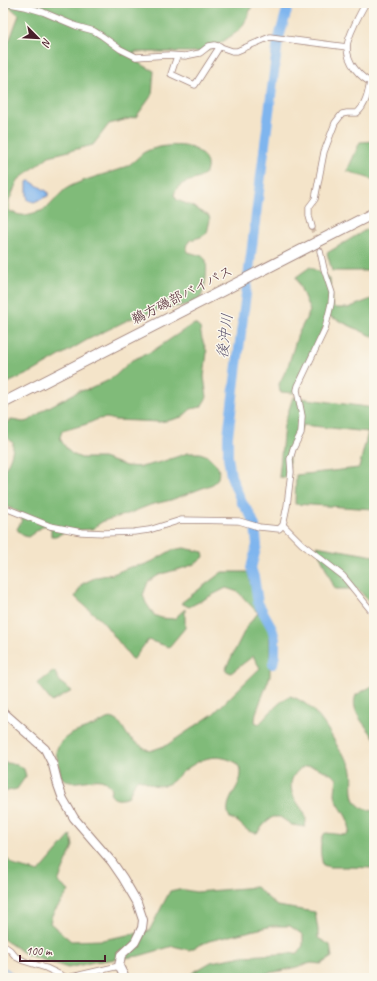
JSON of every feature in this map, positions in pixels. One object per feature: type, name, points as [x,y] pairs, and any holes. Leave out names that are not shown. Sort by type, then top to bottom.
[{"type":"highway","name":"鵜方磯部バイパス","points":[[3,403],[262,269],[374,213]]},
{"type":"street","points":[[5,3],[43,12],[76,26],[90,30],[136,57],[185,56],[200,53],[209,46],[215,45],[232,51],[237,51],[270,37],[347,47]]},
{"type":"street","points":[[312,227],[309,216],[309,207],[315,199],[324,152],[335,123],[342,114],[357,113],[361,109],[364,105],[372,83],[358,73],[354,67],[347,47],[353,30],[366,3]]},
{"type":"street","points":[[177,56],[171,74],[195,85],[220,46]]},
{"type":"street","points":[[3,507],[50,526],[82,532],[134,532],[149,530],[181,520],[239,521],[279,529],[283,525],[287,506],[291,472],[290,459],[301,433],[302,416],[297,390],[325,328],[331,304],[332,294],[320,251]]},
{"type":"street","points":[[283,525],[302,544],[343,576],[374,614]]},
{"type":"street","points":[[3,712],[45,749],[53,765],[63,799],[70,812],[116,867],[137,902],[143,920],[142,928],[135,942],[121,956],[119,966],[125,978]]},
{"type":"street","points":[[3,945],[16,957],[46,968],[67,978],[119,966]]},
{"type":"green space","points":[[5,3],[253,3],[247,18],[237,32],[219,44],[203,52],[134,52],[137,62],[154,71],[152,95],[136,117],[109,124],[93,145],[49,156],[18,180],[9,201],[9,211],[18,215],[26,215],[41,211],[49,206],[65,189],[126,167],[149,150],[164,146],[181,146],[195,149],[205,158],[207,162],[205,174],[181,185],[174,195],[177,200],[192,206],[209,216],[210,220],[207,233],[201,237],[190,240],[186,246],[188,252],[202,256],[206,260],[207,271],[205,282],[198,303],[161,309],[130,319],[87,340],[34,371],[3,385],[3,50],[10,39],[19,15]]},
{"type":"green space","points":[[374,141],[374,180],[347,171],[360,142]]},
{"type":"green space","points":[[374,225],[374,271],[332,271],[327,253]]},
{"type":"green space","points":[[310,267],[330,279],[332,305],[335,308],[348,308],[374,298],[374,337],[329,316],[294,393],[280,392],[279,384],[288,366],[298,334],[310,311],[296,277]]},
{"type":"green space","points":[[195,324],[200,328],[207,352],[204,377],[207,397],[201,407],[191,409],[182,417],[160,422],[115,420],[107,418],[98,419],[87,424],[62,431],[60,437],[62,442],[72,454],[81,458],[103,458],[126,466],[141,467],[188,453],[200,453],[208,456],[217,465],[219,471],[218,478],[213,484],[171,500],[150,505],[125,515],[103,521],[92,529],[66,531],[57,536],[51,536],[51,528],[45,525],[28,537],[20,533],[17,529],[22,520],[21,513],[3,505],[3,469],[5,469],[10,459],[13,443],[7,437],[3,436],[3,424],[12,420],[23,422],[29,421],[45,409],[79,391],[90,389],[107,381],[115,376],[132,360],[151,352]]},
{"type":"green space","points":[[293,397],[374,408],[374,509],[295,504],[296,475],[359,468],[368,432],[303,425],[289,451],[289,478],[279,477],[284,425]]},
{"type":"green space","points":[[316,546],[374,556],[374,607],[358,589],[335,589]]},
{"type":"green space","points":[[184,548],[203,552],[204,557],[194,564],[159,575],[152,579],[148,582],[143,595],[146,603],[154,615],[161,618],[174,619],[185,609],[185,628],[169,647],[148,640],[133,660],[103,622],[75,597],[82,584],[97,577],[113,574],[130,567],[143,565],[172,550]]},
{"type":"green space","points":[[222,572],[248,572],[254,598],[269,630],[270,676],[256,713],[255,722],[259,724],[277,705],[290,696],[299,699],[306,704],[325,725],[350,764],[354,799],[364,809],[374,811],[374,868],[329,867],[323,865],[320,850],[324,834],[345,835],[349,833],[349,827],[346,817],[336,800],[335,789],[337,779],[327,772],[313,766],[300,769],[294,775],[291,784],[293,795],[306,817],[305,827],[292,825],[280,817],[273,817],[268,820],[257,833],[249,831],[238,822],[230,818],[228,806],[238,784],[241,772],[237,763],[229,759],[214,757],[207,758],[194,764],[172,782],[165,785],[156,786],[138,779],[128,797],[123,799],[115,799],[111,796],[110,793],[112,789],[104,781],[93,780],[70,782],[61,777],[56,752],[58,746],[66,737],[111,718],[119,722],[130,738],[150,751],[167,745],[213,714],[260,668],[253,656],[231,673],[225,670],[247,626],[258,613],[238,592],[226,588],[189,607],[181,603]]},
{"type":"green space","points":[[54,671],[61,683],[72,691],[52,702],[37,684]]},
{"type":"green space","points":[[374,685],[374,738],[357,713],[354,701],[356,695]]},
{"type":"green space","points":[[3,762],[17,765],[24,769],[26,776],[17,789],[3,792]]},
{"type":"green space","points":[[71,835],[73,846],[58,882],[69,891],[52,915],[50,923],[71,941],[102,940],[149,931],[170,891],[179,889],[196,892],[256,887],[277,906],[315,912],[318,938],[330,945],[332,957],[321,964],[311,963],[265,974],[257,978],[191,978],[192,973],[211,962],[243,956],[299,953],[303,945],[303,935],[290,926],[272,926],[209,941],[189,950],[173,946],[139,956],[94,962],[68,968],[27,955],[3,939],[3,856],[16,866],[39,872]]},
{"type":"water","points":[[28,181],[48,192],[48,196],[34,202],[28,200]]},
{"type":"waterway","name":"後沖川","points":[[273,664],[275,655],[275,639],[272,628],[258,603],[251,568],[257,545],[255,526],[250,514],[242,503],[231,476],[228,457],[228,436],[278,41],[289,3]]},
{"type":"waterway","points":[[3,968],[8,970],[17,978]]},
{"type":"tunnel","points":[[312,227],[320,251]]}]
